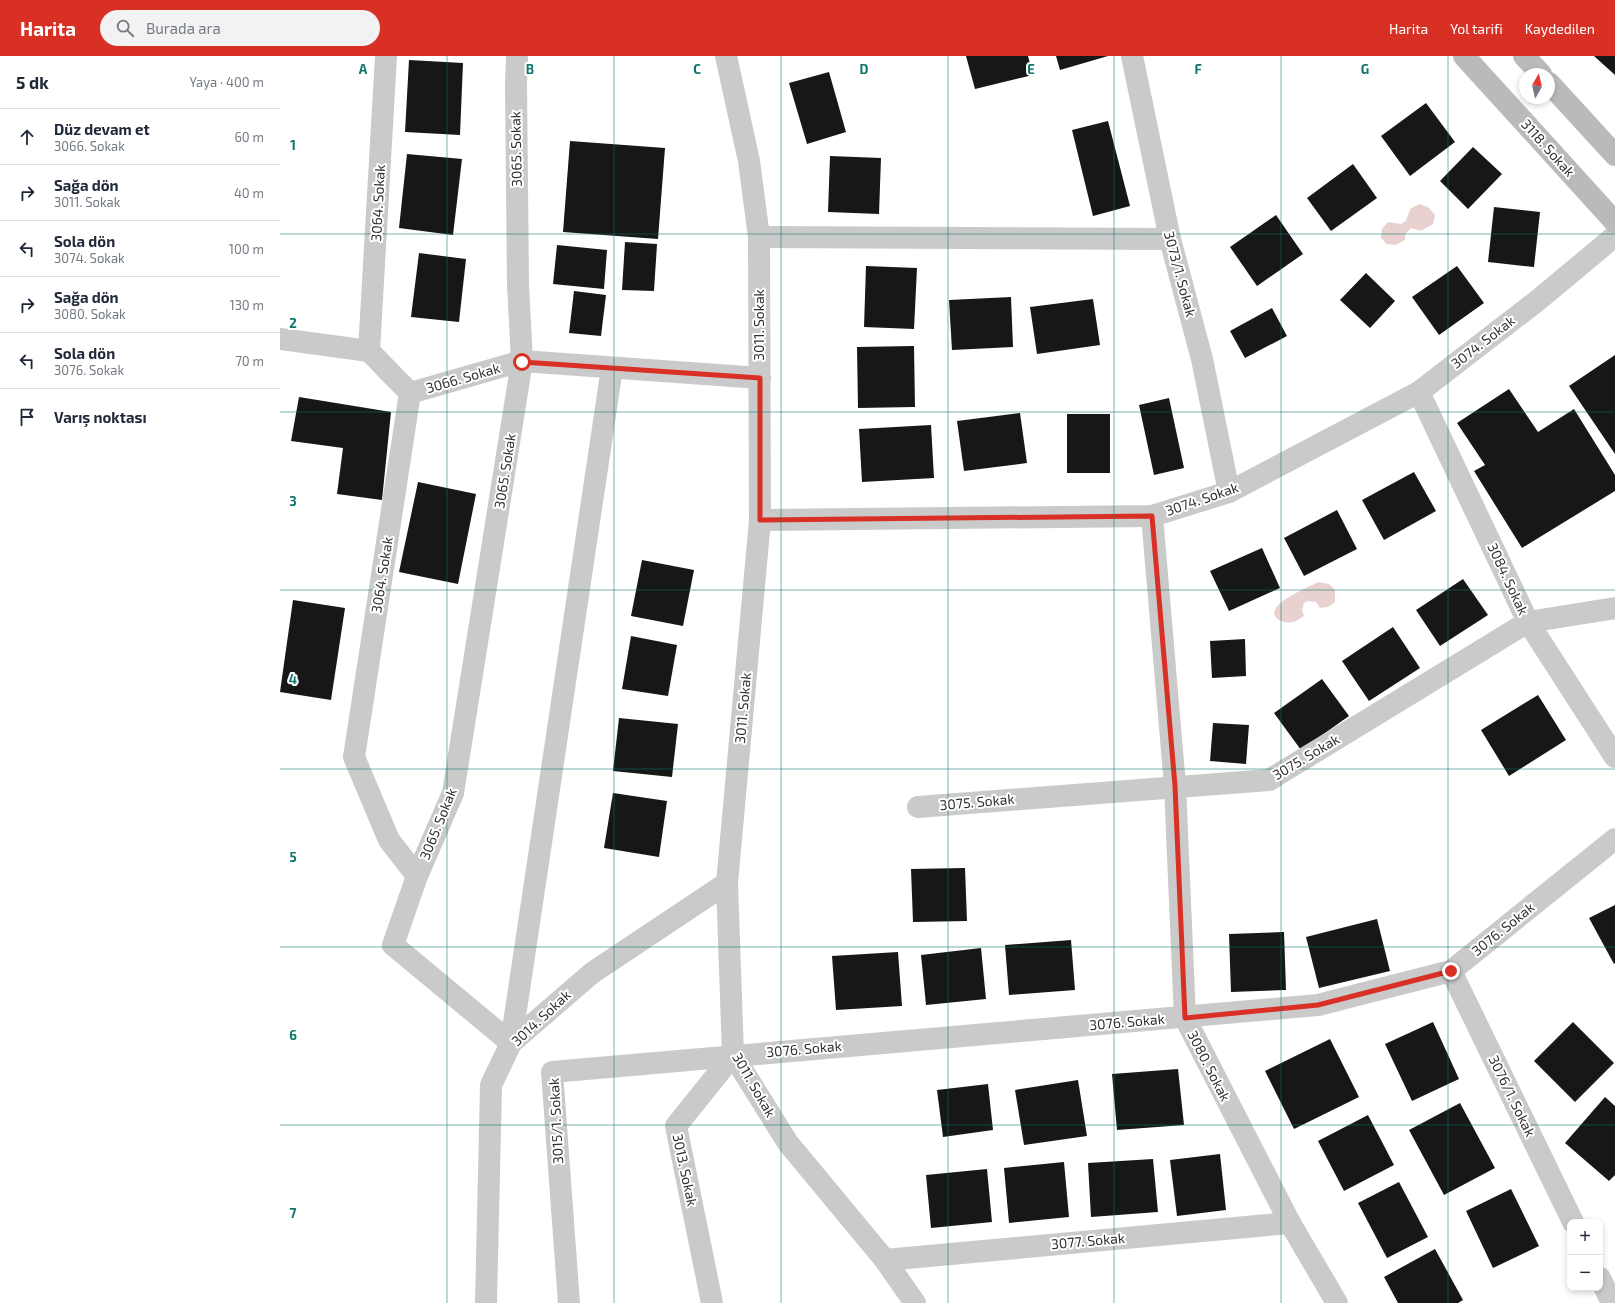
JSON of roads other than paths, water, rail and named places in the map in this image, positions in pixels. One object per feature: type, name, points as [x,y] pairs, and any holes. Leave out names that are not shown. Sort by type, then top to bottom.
[{"type":"main road","name":"3118. Sokak","points":[[1464,56],[1615,222]]},
{"type":"main road","points":[[1524,56],[1535,68]]},
{"type":"main road","points":[[1555,90],[1615,155]]},
{"type":"street","name":"3064. Sokak","points":[[369,351],[386,56]]},
{"type":"street","name":"3065. Sokak","points":[[511,1043],[393,945],[417,876],[453,793],[522,362],[518,285],[516,92],[518,56]]},
{"type":"street","name":"3011. Sokak","points":[[726,56],[749,161],[759,237],[760,378],[760,520],[727,883],[733,1055],[788,1143],[885,1260],[915,1303]]},
{"type":"street","name":"3073/1. Sokak","points":[[1132,56],[1170,239],[1202,359],[1229,492]]},
{"type":"street","name":"3074. Sokak","points":[[760,520],[1152,516],[1229,492],[1419,392],[1537,300],[1615,236]]},
{"type":"street","points":[[759,237],[1170,239]]},
{"type":"street","points":[[280,339],[369,351]]},
{"type":"street","name":"3066. Sokak","points":[[369,351],[410,393],[522,362],[760,378]]},
{"type":"street","points":[[511,1043],[612,368]]},
{"type":"street","name":"3084. Sokak","points":[[1419,392],[1528,622],[1615,757]]},
{"type":"street","name":"3064. Sokak","points":[[410,393],[354,757],[389,840],[417,876]]},
{"type":"street","name":"3080. Sokak","points":[[1152,516],[1175,786],[1185,1018],[1290,1223],[1334,1302]]},
{"type":"street","name":"3075. Sokak","points":[[918,807],[1175,786],[1269,780],[1528,622],[1615,608]]},
{"type":"street","name":"3076. Sokak","points":[[733,1055],[1185,1018],[1318,1005],[1451,971],[1615,839]]},
{"type":"street","name":"3014. Sokak","points":[[486,1303],[491,1085],[511,1043],[592,972],[727,883]]},
{"type":"street","name":"3076/1. Sokak","points":[[1451,971],[1572,1219]]},
{"type":"street","name":"3015/1. Sokak","points":[[569,1303],[552,1072],[733,1055]]},
{"type":"street","name":"3013. Sokak","points":[[712,1303],[676,1126],[733,1055]]},
{"type":"street","name":"3077. Sokak","points":[[885,1260],[1290,1223]]},
{"type":"street","points":[[1603,1284],[1612,1303]]}]
